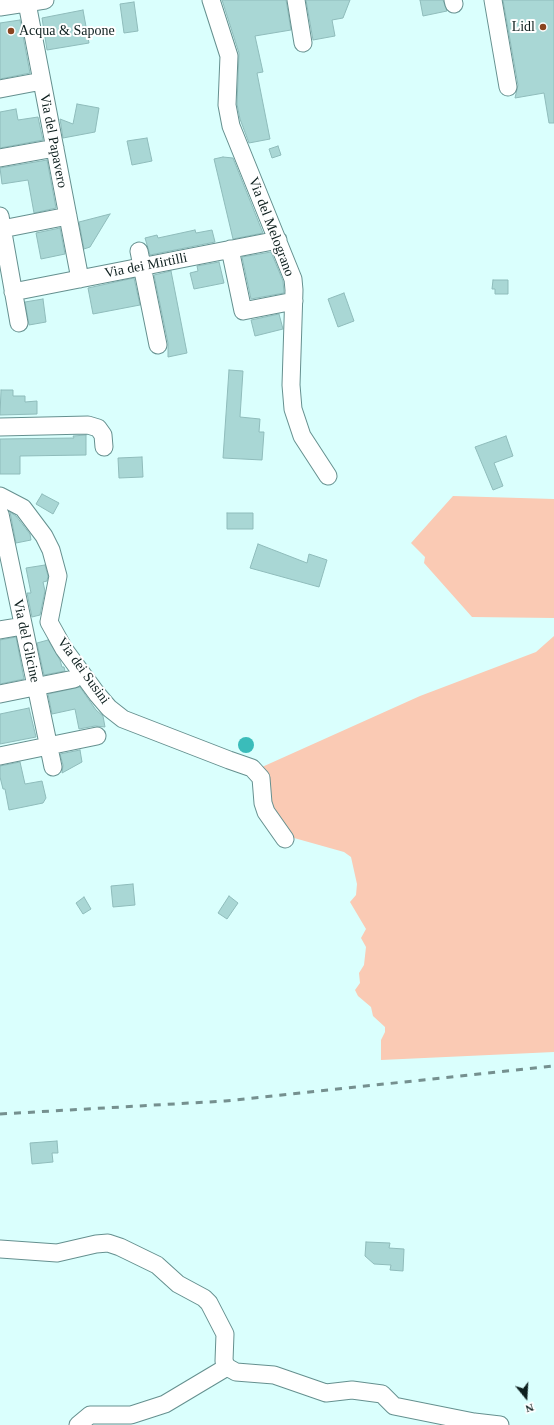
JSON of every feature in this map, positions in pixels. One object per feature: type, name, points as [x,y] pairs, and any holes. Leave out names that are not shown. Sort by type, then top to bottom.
[{"type":"street","name":"Via del Melograno","points":[[211,0],[229,56],[227,105],[231,126],[290,270],[294,290],[291,385],[293,409],[302,436],[328,476]]},
{"type":"street","points":[[296,0],[303,43]]},
{"type":"street","points":[[493,0],[508,87]]},
{"type":"street","points":[[1,5],[38,1]]},
{"type":"street","name":"Via del Papavero","points":[[38,1],[42,81],[80,279]]},
{"type":"street","points":[[0,90],[42,81]]},
{"type":"street","points":[[0,158],[55,148]]},
{"type":"street","points":[[19,323],[1,223],[68,216]]},
{"type":"street","name":"Via dei Mirtilli","points":[[13,292],[80,279],[141,259],[230,249],[278,240]]},
{"type":"street","points":[[230,249],[243,312],[294,301]]},
{"type":"street","points":[[141,259],[158,345]]},
{"type":"street","points":[[0,427],[88,425],[98,428],[104,435],[104,447]]},
{"type":"street","name":"Via dei Susini","points":[[0,496],[22,508],[44,536],[51,550],[58,576],[49,622],[64,649],[97,694],[109,708],[122,719],[252,768],[261,778],[263,803],[266,812],[285,839]]},
{"type":"street","name":"Via del Glicine","points":[[0,514],[4,552],[23,626],[53,767]]},
{"type":"street","points":[[0,630],[23,626]]},
{"type":"street","points":[[0,694],[74,679]]},
{"type":"street","points":[[0,756],[97,736]]},
{"type":"street","points":[[8,1249],[57,1253],[84,1245],[108,1243],[120,1247],[157,1265],[178,1284],[204,1298],[225,1334],[224,1361],[227,1367],[236,1372],[274,1375],[326,1393],[352,1390],[382,1394],[394,1406],[474,1422],[500,1425]]},
{"type":"street","points":[[78,1425],[90,1415],[131,1416],[165,1404],[227,1367]]},
{"type":"shaded area","points":[[453,496],[554,499],[554,618],[472,617],[424,563],[425,557],[411,543]]},
{"type":"shaded area","points":[[554,636],[554,1052],[381,1060],[381,1040],[385,1032],[385,1027],[373,1016],[371,1007],[358,996],[355,990],[360,983],[359,973],[364,965],[366,947],[361,938],[366,929],[350,902],[356,895],[357,884],[351,857],[344,852],[287,836],[267,801],[262,767],[420,696],[536,652]]},
{"type":"water","points":[[246,737],[253,742],[254,745],[249,752],[246,753],[239,748],[238,745],[243,738]]},
{"type":"building","points":[[222,0],[286,0],[291,30],[255,36],[263,72],[257,73],[270,139],[249,143],[240,119],[237,104],[239,53]]},
{"type":"building","points":[[306,0],[350,0],[343,18],[332,20],[335,36],[313,40]]},
{"type":"building","points":[[420,0],[443,0],[447,11],[423,16]]},
{"type":"building","points":[[503,0],[554,0],[554,123],[549,123],[544,93],[515,98],[518,85]]},
{"type":"building","points":[[134,2],[138,31],[124,33],[120,4]]},
{"type":"building","points":[[83,10],[89,43],[47,50],[42,18]]},
{"type":"building","points":[[20,20],[30,73],[0,79],[0,23]]},
{"type":"building","points":[[77,104],[99,108],[95,132],[63,138],[60,119],[73,124]]},
{"type":"building","points":[[16,109],[18,120],[38,117],[43,140],[0,148],[0,112]]},
{"type":"building","points":[[147,138],[152,161],[132,165],[127,141]]},
{"type":"building","points":[[278,146],[281,155],[272,158],[269,149]]},
{"type":"building","points":[[223,157],[233,158],[263,233],[233,239],[214,159]]},
{"type":"building","points":[[47,160],[56,208],[34,213],[28,180],[2,184],[0,168]]},
{"type":"building","points":[[110,214],[90,247],[84,249],[79,222]]},
{"type":"building","points":[[60,228],[65,254],[41,259],[36,233]]},
{"type":"building","points":[[195,230],[196,233],[212,230],[215,242],[150,255],[145,238],[157,235],[158,238]]},
{"type":"building","points":[[271,252],[283,281],[284,293],[251,299],[242,257]]},
{"type":"building","points":[[219,262],[224,283],[194,289],[190,273],[198,271],[197,266]]},
{"type":"building","points":[[171,271],[187,353],[168,357],[168,343],[154,275]]},
{"type":"building","points":[[134,278],[140,305],[93,314],[88,288]]},
{"type":"building","points":[[493,280],[508,280],[508,294],[495,294],[495,289],[492,289]]},
{"type":"building","points":[[344,293],[354,321],[338,327],[328,299]]},
{"type":"building","points":[[43,299],[46,322],[29,325],[25,302]]},
{"type":"building","points":[[279,314],[283,329],[255,336],[251,320]]},
{"type":"building","points":[[229,370],[243,371],[240,417],[260,419],[259,432],[264,432],[262,460],[223,458]]},
{"type":"building","points":[[1,390],[13,390],[13,396],[25,396],[25,402],[37,401],[37,414],[0,415]]},
{"type":"building","points":[[86,435],[86,455],[20,456],[20,474],[0,474],[0,439],[74,438],[73,436]]},
{"type":"building","points":[[506,436],[513,456],[494,463],[503,486],[493,490],[475,447]]},
{"type":"building","points":[[142,457],[143,477],[119,478],[118,458]]},
{"type":"building","points":[[42,494],[59,503],[53,514],[36,504]]},
{"type":"building","points":[[10,512],[16,516],[30,534],[31,540],[16,543]]},
{"type":"building","points":[[227,513],[253,513],[253,529],[227,529]]},
{"type":"building","points":[[258,544],[307,563],[309,554],[327,560],[319,587],[250,568]]},
{"type":"building","points":[[45,565],[48,576],[47,581],[43,582],[45,591],[40,615],[32,617],[27,593],[31,593],[26,568]]},
{"type":"building","points":[[16,637],[24,679],[0,684],[0,640]]},
{"type":"building","points":[[48,640],[65,671],[44,675],[37,643]]},
{"type":"building","points":[[80,687],[96,710],[103,716],[105,727],[95,726],[79,729],[75,709],[52,714],[48,694]]},
{"type":"building","points":[[29,708],[36,737],[0,744],[0,714]]},
{"type":"building","points":[[80,750],[82,762],[62,773],[63,765],[60,754]]},
{"type":"building","points":[[20,762],[25,784],[42,781],[46,798],[43,803],[9,810],[5,789],[3,789],[0,777],[0,766]]},
{"type":"building","points":[[133,884],[135,905],[113,907],[111,886]]},
{"type":"building","points":[[229,896],[238,903],[227,919],[218,913]]},
{"type":"building","points":[[84,897],[91,909],[83,914],[76,903]]},
{"type":"building","points":[[57,1141],[58,1153],[52,1153],[53,1162],[32,1164],[30,1143]]},
{"type":"building","points":[[366,1242],[390,1243],[389,1248],[404,1249],[403,1271],[390,1270],[391,1265],[374,1264],[365,1256]]},
{"type":"railway","points":[[0,1114],[225,1101],[554,1066]]},
{"type":"place","name":"Lidl","points":[[543,27]]},
{"type":"place","name":"Acqua & Sapone","points":[[11,31]]}]
